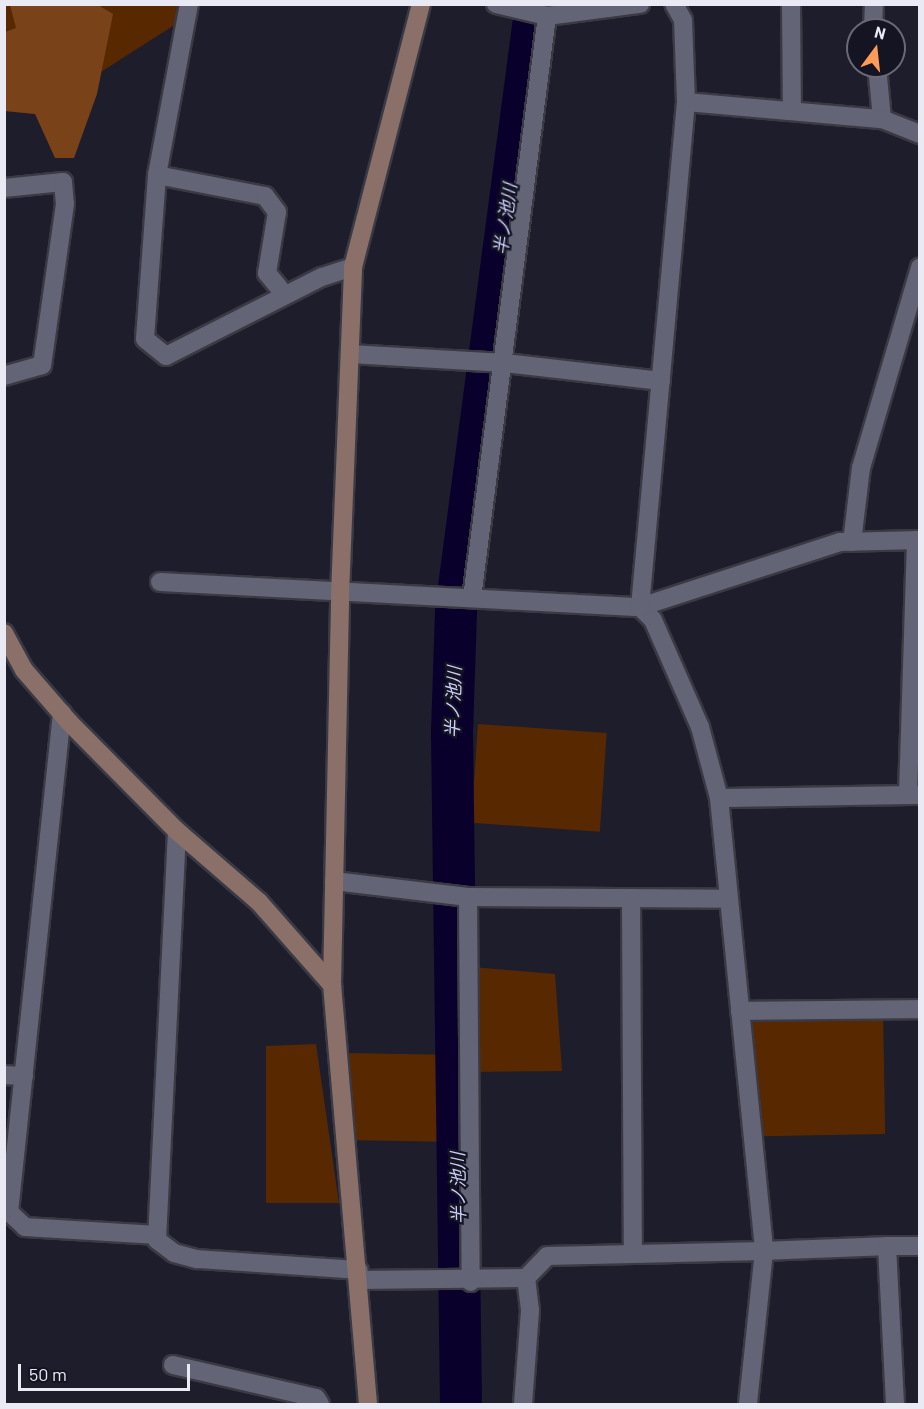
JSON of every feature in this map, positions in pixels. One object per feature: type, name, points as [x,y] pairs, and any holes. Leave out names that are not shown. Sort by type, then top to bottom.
[{"type":"street","points":[[189,4],[157,175],[145,339],[166,356],[285,296],[353,267]]},
{"type":"street","points":[[368,1404],[360,1275],[332,985],[340,594],[353,267],[421,4]]},
{"type":"street","points":[[496,4],[547,16],[640,4]]},
{"type":"street","points":[[640,607],[686,102],[682,20],[674,4]]},
{"type":"street","points":[[791,4],[792,109]]},
{"type":"street","points":[[472,598],[505,363],[547,16]]},
{"type":"street","points":[[878,78],[882,118]]},
{"type":"street","points":[[686,102],[882,118],[920,134]]},
{"type":"street","points":[[157,175],[265,196],[277,212],[267,273],[285,296]]},
{"type":"street","points":[[4,188],[63,182],[65,204],[42,365],[4,376]]},
{"type":"street","points":[[852,542],[861,468],[920,267]]},
{"type":"street","points":[[350,354],[505,363],[661,381]]},
{"type":"street","points":[[160,582],[340,594],[640,607],[852,542],[918,540],[914,795],[719,798]]},
{"type":"street","points":[[640,607],[653,620],[700,727],[719,798],[764,1251],[748,1404]]},
{"type":"street","points":[[4,633],[24,670],[62,713],[177,831],[258,902],[332,985]]},
{"type":"street","points":[[62,713],[9,1212],[26,1227],[157,1234]]},
{"type":"street","points":[[177,831],[157,1234],[174,1253],[197,1259],[360,1275],[471,1282],[526,1278],[547,1256],[920,1246]]},
{"type":"street","points":[[334,881],[468,897],[729,899]]},
{"type":"street","points":[[468,897],[471,1282]]},
{"type":"street","points":[[632,898],[633,1254]]},
{"type":"street","points":[[740,1011],[920,1010]]},
{"type":"street","points":[[4,1075],[24,1076]]},
{"type":"street","points":[[887,1246],[895,1404]]},
{"type":"street","points":[[523,1404],[530,1310],[526,1278]]},
{"type":"street","points":[[173,1365],[316,1398],[321,1404]]},
{"type":"shaded area","points":[[5,5],[189,5],[187,17],[35,114],[5,111]]},
{"type":"shaded area","points":[[10,5],[98,5],[113,14],[97,94],[74,158],[55,158],[35,114],[5,111],[5,32],[16,28]]},
{"type":"shaded area","points":[[478,724],[607,733],[600,832],[471,823]]},
{"type":"shaded area","points":[[472,967],[555,974],[562,1071],[470,1072]]},
{"type":"shaded area","points":[[883,1010],[885,1134],[742,1136],[740,1012]]},
{"type":"shaded area","points":[[316,1044],[339,1203],[266,1203],[266,1046]]},
{"type":"shaded area","points":[[348,1053],[444,1055],[442,1142],[346,1140]]},
{"type":"waterway","name":"半ノ池川","points":[[461,1404],[452,732],[456,610],[536,4]]}]
